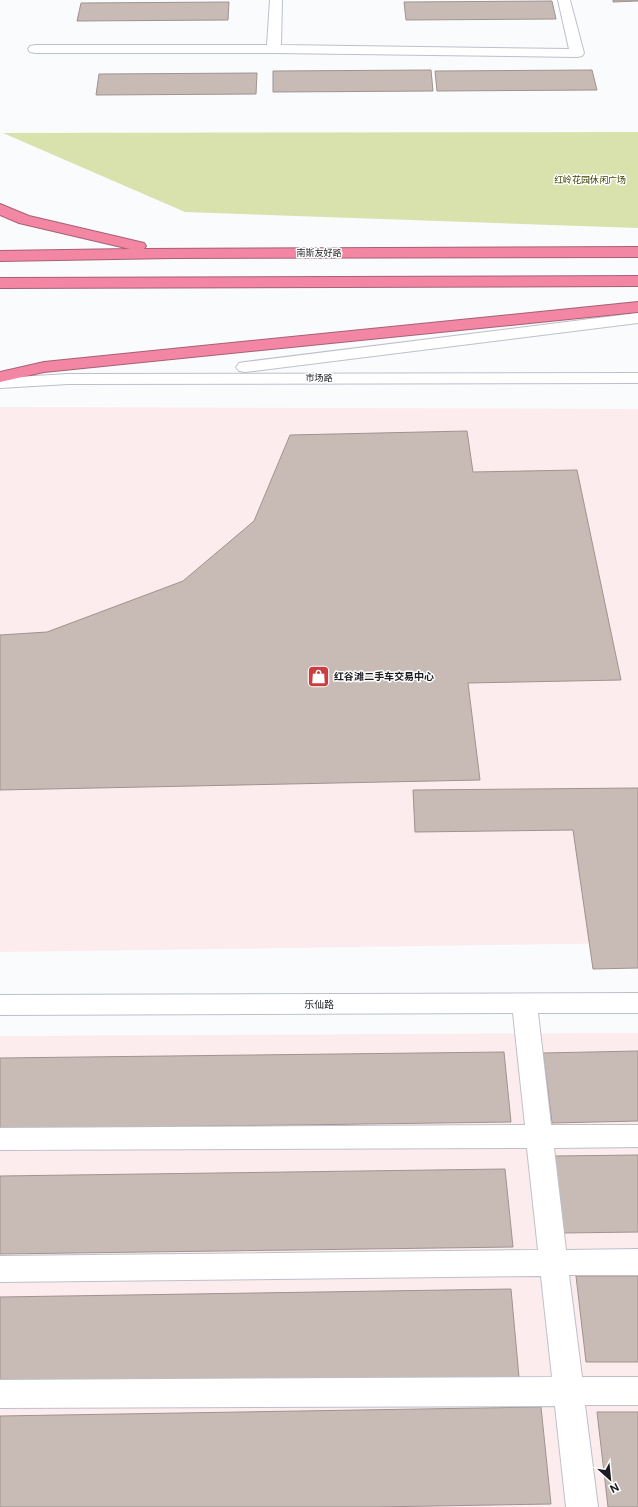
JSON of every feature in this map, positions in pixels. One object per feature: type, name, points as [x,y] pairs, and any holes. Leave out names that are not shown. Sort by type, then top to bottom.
[{"type":"highway","points":[[0,209],[24,220],[172,253]]},
{"type":"highway","name":"南斯友好路","points":[[0,256],[172,253],[638,252]]},
{"type":"highway","points":[[0,283],[638,281]]},
{"type":"highway","points":[[0,377],[44,367],[638,307]]},
{"type":"street","points":[[274,49],[276,0]]},
{"type":"street","points":[[35,50],[274,49],[577,53],[564,0]]},
{"type":"street","points":[[149,378],[638,318]]},
{"type":"street","name":"市场路","points":[[0,383],[68,378],[638,378]]},
{"type":"street","name":"乐仙路","points":[[0,1005],[638,1003]]},
{"type":"street","points":[[524,1004],[582,1507]]},
{"type":"street","points":[[0,1139],[638,1136]]},
{"type":"street","points":[[0,1269],[638,1262]]},
{"type":"street","points":[[0,1394],[638,1391]]},
{"type":"shaded area","name":"红谷滩二手车交易中心","points":[[0,407],[638,409],[638,943],[0,952]]},
{"type":"shaded area","points":[[638,1033],[638,1507],[0,1507],[0,1036]]},
{"type":"green space","name":"红岭花园休闲广场","points":[[638,132],[638,228],[185,212],[3,133]]},
{"type":"building","points":[[613,0],[638,0],[638,1],[613,2]]},
{"type":"building","points":[[552,1],[556,19],[406,20],[404,2]]},
{"type":"building","points":[[229,2],[228,20],[77,21],[81,3]]},
{"type":"building","points":[[431,70],[433,91],[273,92],[273,71]]},
{"type":"building","points":[[592,70],[597,90],[437,91],[435,71]]},
{"type":"building","points":[[257,73],[256,94],[96,95],[99,74]]},
{"type":"building","points":[[467,431],[473,472],[577,470],[621,680],[468,683],[480,780],[0,790],[0,635],[47,632],[183,581],[254,521],[290,435]]},
{"type":"building","points":[[638,788],[638,968],[593,969],[573,830],[415,832],[413,790]]},
{"type":"building","points":[[638,1051],[638,1121],[552,1123],[543,1053]]},
{"type":"building","points":[[504,1052],[511,1122],[0,1129],[0,1058]]},
{"type":"building","points":[[638,1155],[638,1232],[563,1233],[555,1156]]},
{"type":"building","points":[[505,1169],[513,1247],[0,1254],[0,1176]]},
{"type":"building","points":[[576,1276],[638,1276],[638,1362],[586,1362]]},
{"type":"building","points":[[511,1289],[519,1377],[0,1384],[0,1297]]},
{"type":"building","points":[[541,1407],[551,1504],[375,1507],[0,1507],[0,1416]]},
{"type":"building","points":[[597,1412],[638,1412],[638,1507],[608,1507]]},
{"type":"place","name":"红谷滩二手车交易中心","points":[[319,676]]}]
